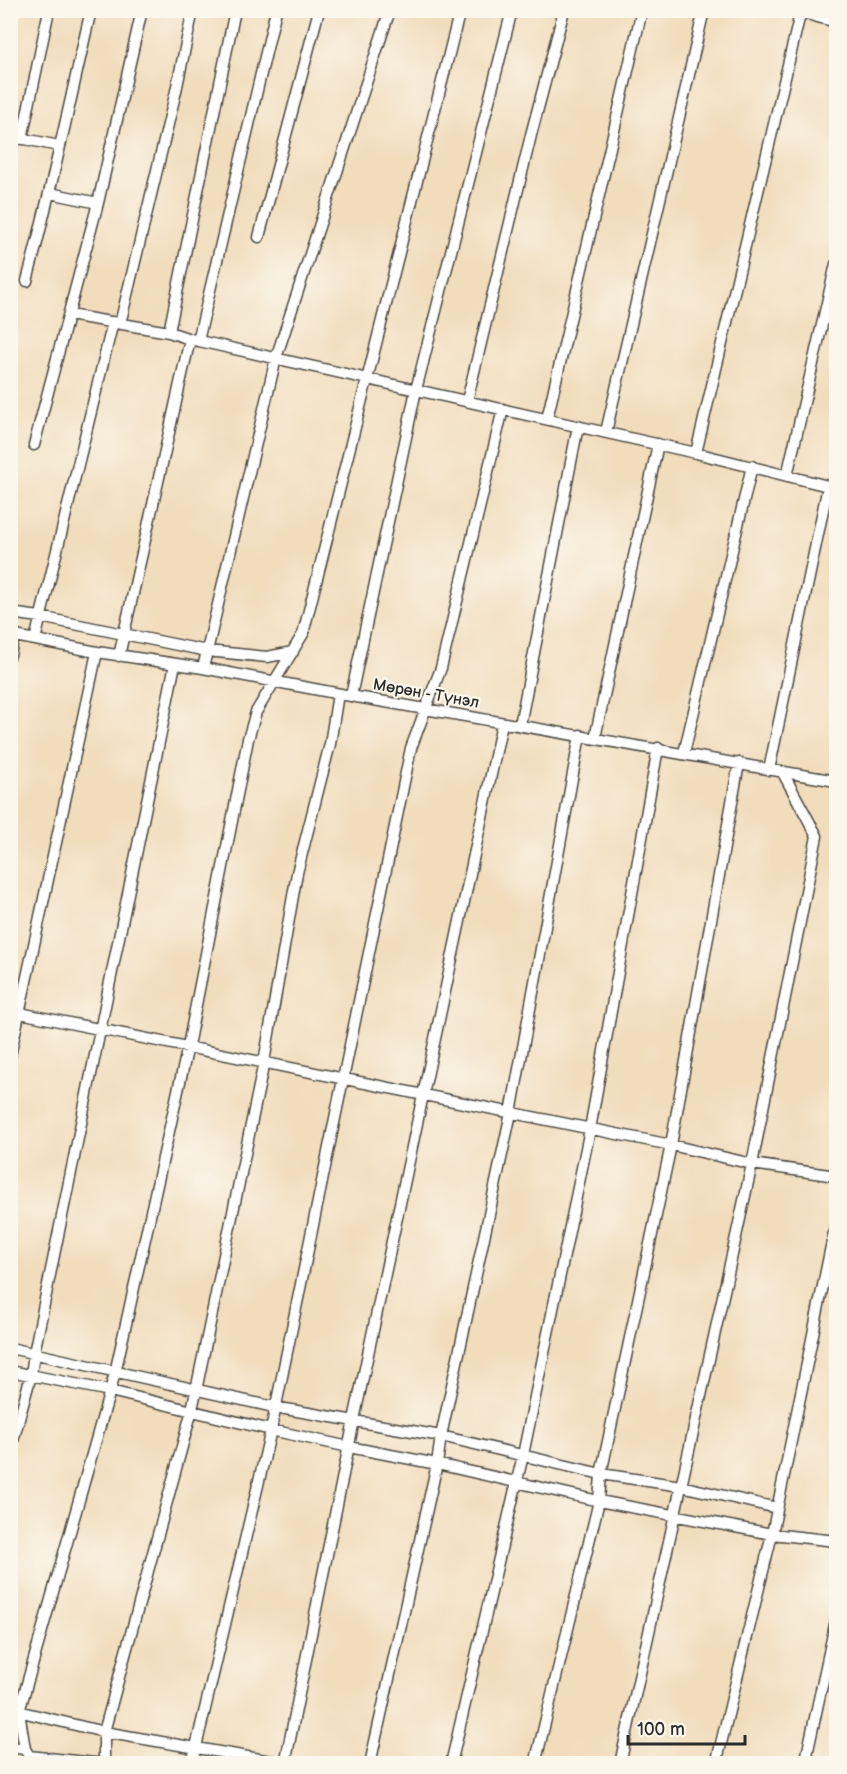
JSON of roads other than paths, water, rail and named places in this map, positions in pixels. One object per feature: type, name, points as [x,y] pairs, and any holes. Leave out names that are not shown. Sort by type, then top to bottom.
[{"type":"street","points":[[22,139],[49,10]]},
{"type":"street","points":[[27,281],[50,193],[91,10]]},
{"type":"street","points":[[34,445],[98,203],[142,10]]},
{"type":"street","points":[[34,640],[174,102],[193,10]]},
{"type":"street","points":[[169,332],[234,10]]},
{"type":"street","points":[[119,656],[276,10]]},
{"type":"street","points":[[259,237],[319,10]]},
{"type":"street","points":[[203,668],[276,358],[390,10]]},
{"type":"street","points":[[28,1756],[15,1711],[115,1373],[188,1046],[246,749],[256,712],[303,634],[460,10]]},
{"type":"street","points":[[351,696],[416,390],[512,10]]},
{"type":"street","points":[[467,401],[532,131],[564,10]]},
{"type":"street","points":[[547,419],[642,10]]},
{"type":"street","points":[[606,432],[704,10]]},
{"type":"street","points":[[696,453],[798,11],[837,22]]},
{"type":"street","points":[[10,136],[59,146]]},
{"type":"street","points":[[50,193],[98,203]]},
{"type":"street","points":[[787,476],[837,264]]},
{"type":"street","points":[[69,315],[169,332],[194,340],[658,444],[832,487],[769,770]]},
{"type":"street","points":[[192,1764],[271,1430],[411,748],[441,668],[503,409]]},
{"type":"street","points":[[520,725],[578,426]]},
{"type":"street","points":[[595,738],[658,444]]},
{"type":"street","points":[[684,753],[752,466]]},
{"type":"street","points":[[10,613],[207,651],[267,657],[293,652]]},
{"type":"street","points":[[10,655],[12,635]]},
{"type":"street","name":"Мөрөн - Түнэл","points":[[12,635],[119,656],[203,668],[338,694],[837,781]]},
{"type":"street","points":[[10,1056],[15,1011],[97,652]]},
{"type":"street","points":[[10,1452],[31,1375],[175,664]]},
{"type":"street","points":[[10,1747],[28,1756],[104,1763],[104,1732],[192,1410],[264,1062],[297,873],[330,744],[338,694]]},
{"type":"street","points":[[15,1711],[104,1732],[287,1763],[354,1420],[502,723]]},
{"type":"street","points":[[370,1764],[437,1464],[441,1436],[511,1113],[580,735]]},
{"type":"street","points":[[451,1764],[523,1455],[590,1129],[658,748]]},
{"type":"street","points":[[535,1764],[599,1501],[601,1474],[671,1145],[739,763]]},
{"type":"street","points":[[620,1764],[752,1164],[817,836],[783,773]]},
{"type":"street","points":[[15,1011],[671,1145],[752,1164],[837,1176]]},
{"type":"street","points":[[716,1764],[772,1534],[837,1222]]},
{"type":"street","points":[[10,1348],[274,1407],[441,1436],[601,1474],[681,1486],[777,1508]]},
{"type":"street","points":[[10,1371],[110,1391],[349,1448],[437,1464],[599,1501],[772,1534],[837,1541]]},
{"type":"street","points":[[805,1764],[837,1620]]}]
